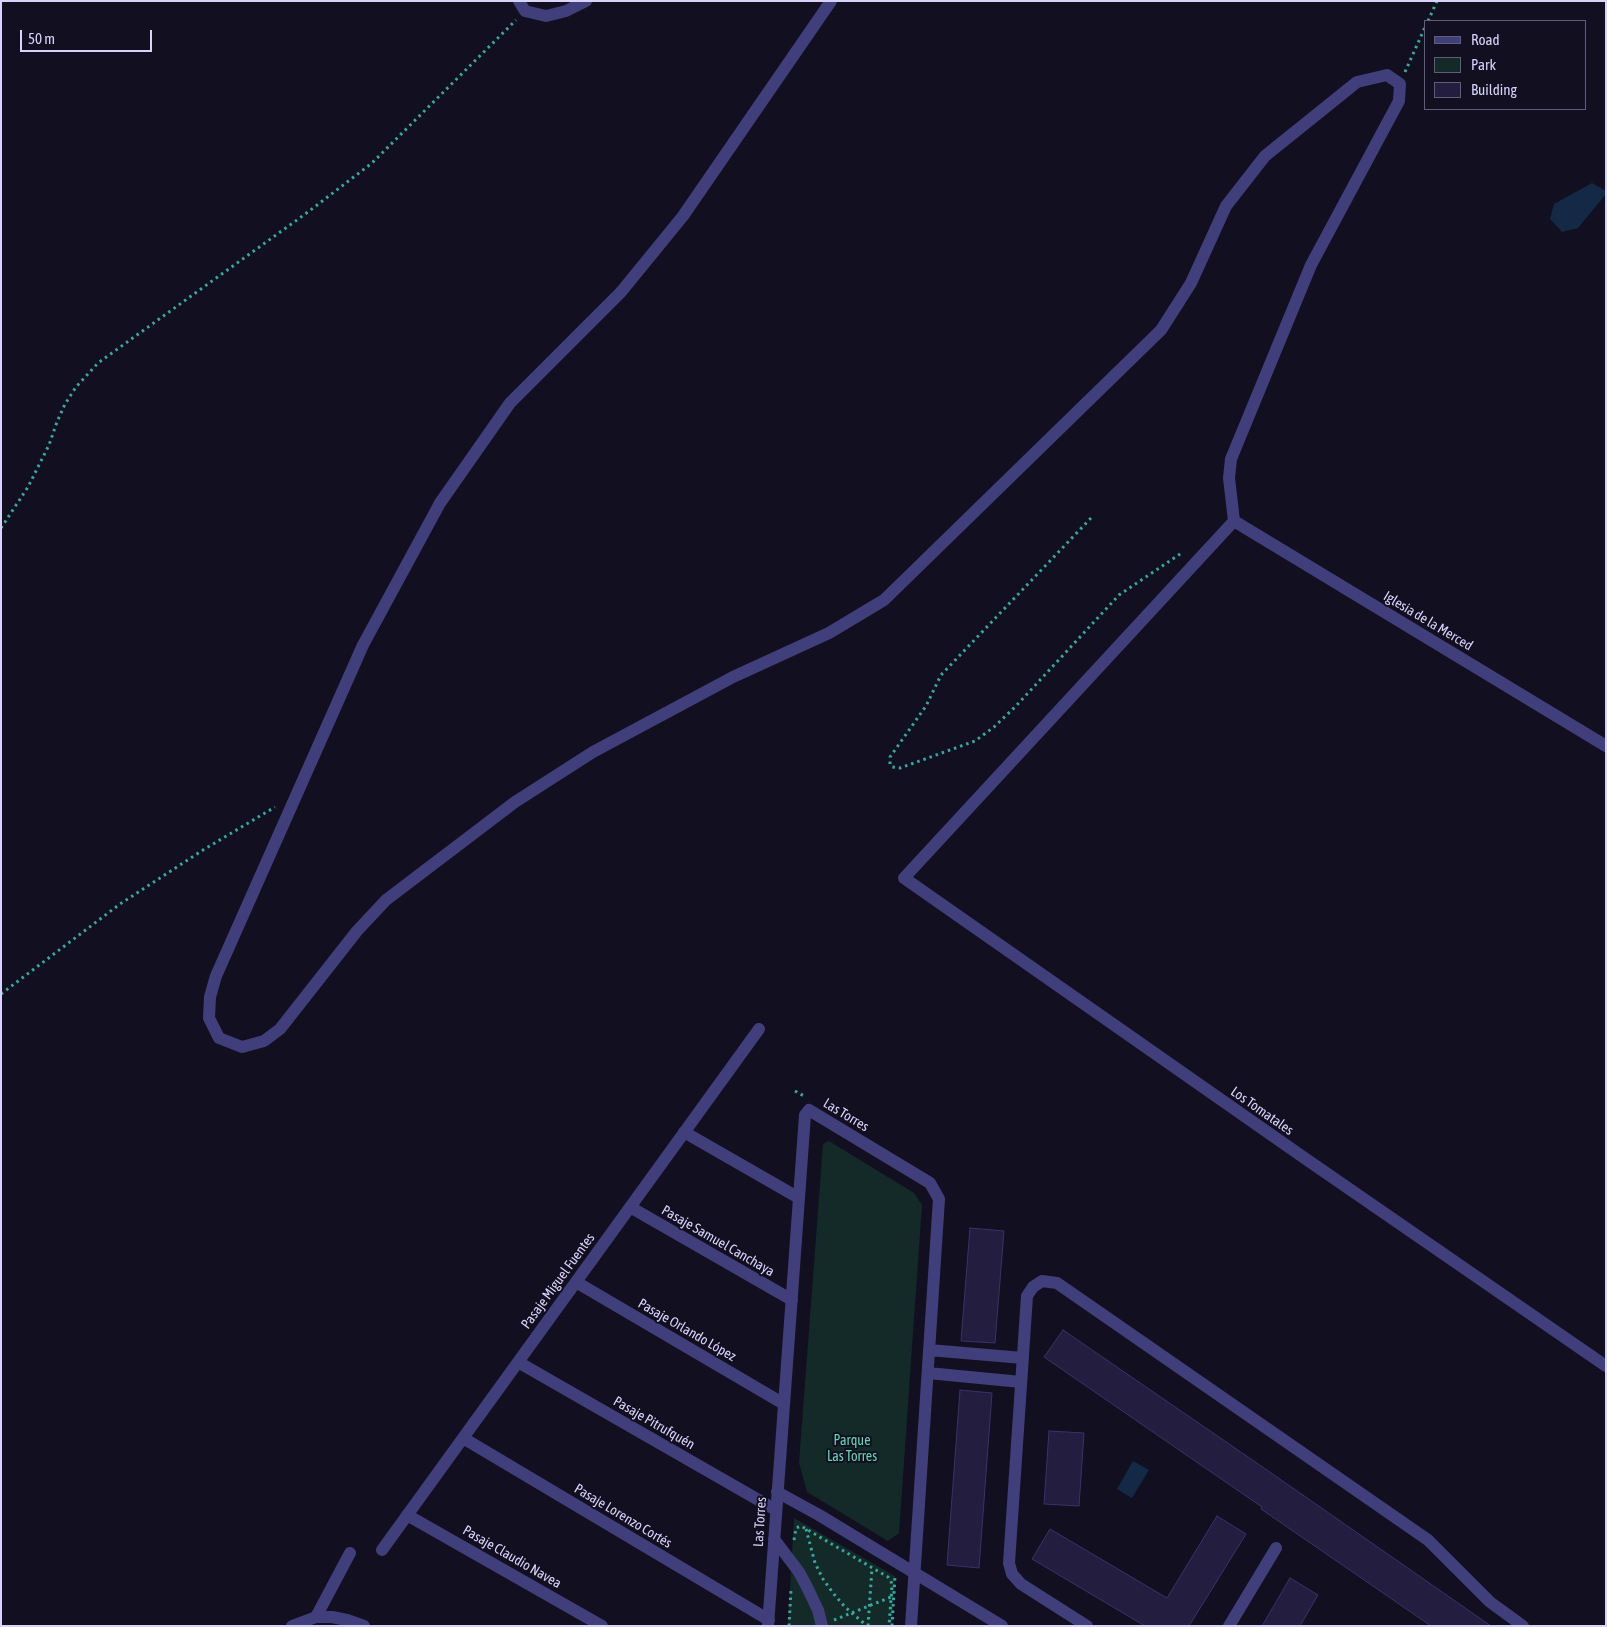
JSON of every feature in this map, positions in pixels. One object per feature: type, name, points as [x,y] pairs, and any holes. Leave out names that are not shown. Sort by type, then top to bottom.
[{"type":"street","points":[[522,6],[546,16],[566,12],[586,1]]},
{"type":"street","points":[[831,1],[683,216],[621,292],[510,403],[440,503],[363,645],[216,976],[210,997],[209,1018],[219,1038],[242,1047],[264,1042],[280,1029],[357,930],[386,900],[515,802],[593,752],[733,677],[829,633],[884,600],[1161,330],[1191,283],[1226,206],[1265,156],[1357,82],[1387,75],[1400,84],[1399,101],[1311,265],[1231,459],[1229,478],[1234,521]]},
{"type":"street","name":"Iglesia de la Merced","points":[[1234,521],[1606,746]]},
{"type":"street","name":"Los Tomatales","points":[[1234,521],[904,878],[1303,1158],[1606,1366]]},
{"type":"street","name":"Pasaje Miguel Fuentes","points":[[382,1550],[759,1029]]},
{"type":"street","name":"Las Torres","points":[[769,1623],[805,1115],[809,1110],[930,1183],[939,1199],[911,1626]]},
{"type":"street","points":[[684,1132],[799,1198]]},
{"type":"street","name":"Pasaje Samuel Canchaya","points":[[630,1207],[792,1300]]},
{"type":"street","points":[[1088,1626],[1021,1584],[1012,1574],[1009,1563],[1027,1296],[1033,1287],[1042,1281],[1057,1283],[1428,1540],[1490,1602],[1523,1626]]},
{"type":"street","name":"Pasaje Orlando López","points":[[576,1282],[784,1404]]},
{"type":"street","points":[[929,1350],[1023,1358]]},
{"type":"street","name":"Pasaje Pitrufquén","points":[[518,1362],[776,1510]]},
{"type":"street","points":[[928,1373],[1021,1382]]},
{"type":"street","name":"Pasaje Lorenzo Cortés","points":[[463,1438],[769,1623]]},
{"type":"street","points":[[777,1492],[819,1515],[1002,1626]]},
{"type":"street","name":"Pasaje Claudio Navea","points":[[408,1515],[602,1626]]},
{"type":"street","points":[[774,1539],[793,1565],[812,1597],[822,1625]]},
{"type":"street","points":[[1229,1626],[1276,1548]]},
{"type":"street","points":[[316,1617],[350,1553]]},
{"type":"street","points":[[292,1626],[316,1617],[332,1616],[364,1626]]},
{"type":"path","points":[[1428,20],[1438,1]]},
{"type":"path","points":[[1,528],[13,512],[39,466],[65,404],[76,387],[93,368],[308,212],[372,163],[522,6]]},
{"type":"path","points":[[1400,84],[1424,30]]},
{"type":"path","points":[[1091,518],[941,675],[926,706],[890,757],[892,767],[900,768],[975,741],[982,736],[1005,717],[1119,595],[1172,559],[1191,549]]},
{"type":"path","points":[[1,994],[120,904],[203,850],[298,793]]},
{"type":"path","points":[[795,1090],[804,1096]]},
{"type":"path","points":[[802,1523],[895,1576],[890,1626]]},
{"type":"path","points":[[789,1626],[796,1528],[801,1526],[890,1579],[892,1586],[890,1626]]},
{"type":"path","points":[[806,1529],[815,1563],[823,1579],[851,1613],[868,1626]]},
{"type":"path","points":[[868,1626],[872,1568]]},
{"type":"path","points":[[822,1625],[891,1597]]},
{"type":"green space","name":"Parque Las Torres","points":[[829,1141],[914,1193],[922,1205],[899,1533],[888,1541],[807,1492],[799,1463],[823,1144]]},
{"type":"green space","points":[[794,1518],[895,1576],[892,1626],[788,1626]]},
{"type":"water","points":[[1592,183],[1606,191],[1606,194],[1578,228],[1562,232],[1550,219],[1554,204]]},
{"type":"water","points":[[1133,1461],[1149,1470],[1132,1498],[1117,1489]]},
{"type":"building","points":[[970,1228],[1004,1231],[995,1343],[961,1341]]},
{"type":"building","points":[[1063,1330],[1491,1626],[1431,1626],[1261,1509],[1262,1507],[1044,1357]]},
{"type":"building","points":[[960,1390],[992,1393],[979,1568],[947,1565]]},
{"type":"building","points":[[1049,1431],[1084,1433],[1079,1506],[1044,1504]]},
{"type":"building","points":[[1217,1516],[1246,1534],[1189,1626],[1145,1626],[1032,1559],[1050,1529],[1167,1598]]},
{"type":"building","points":[[1290,1578],[1318,1595],[1300,1626],[1262,1626]]}]
